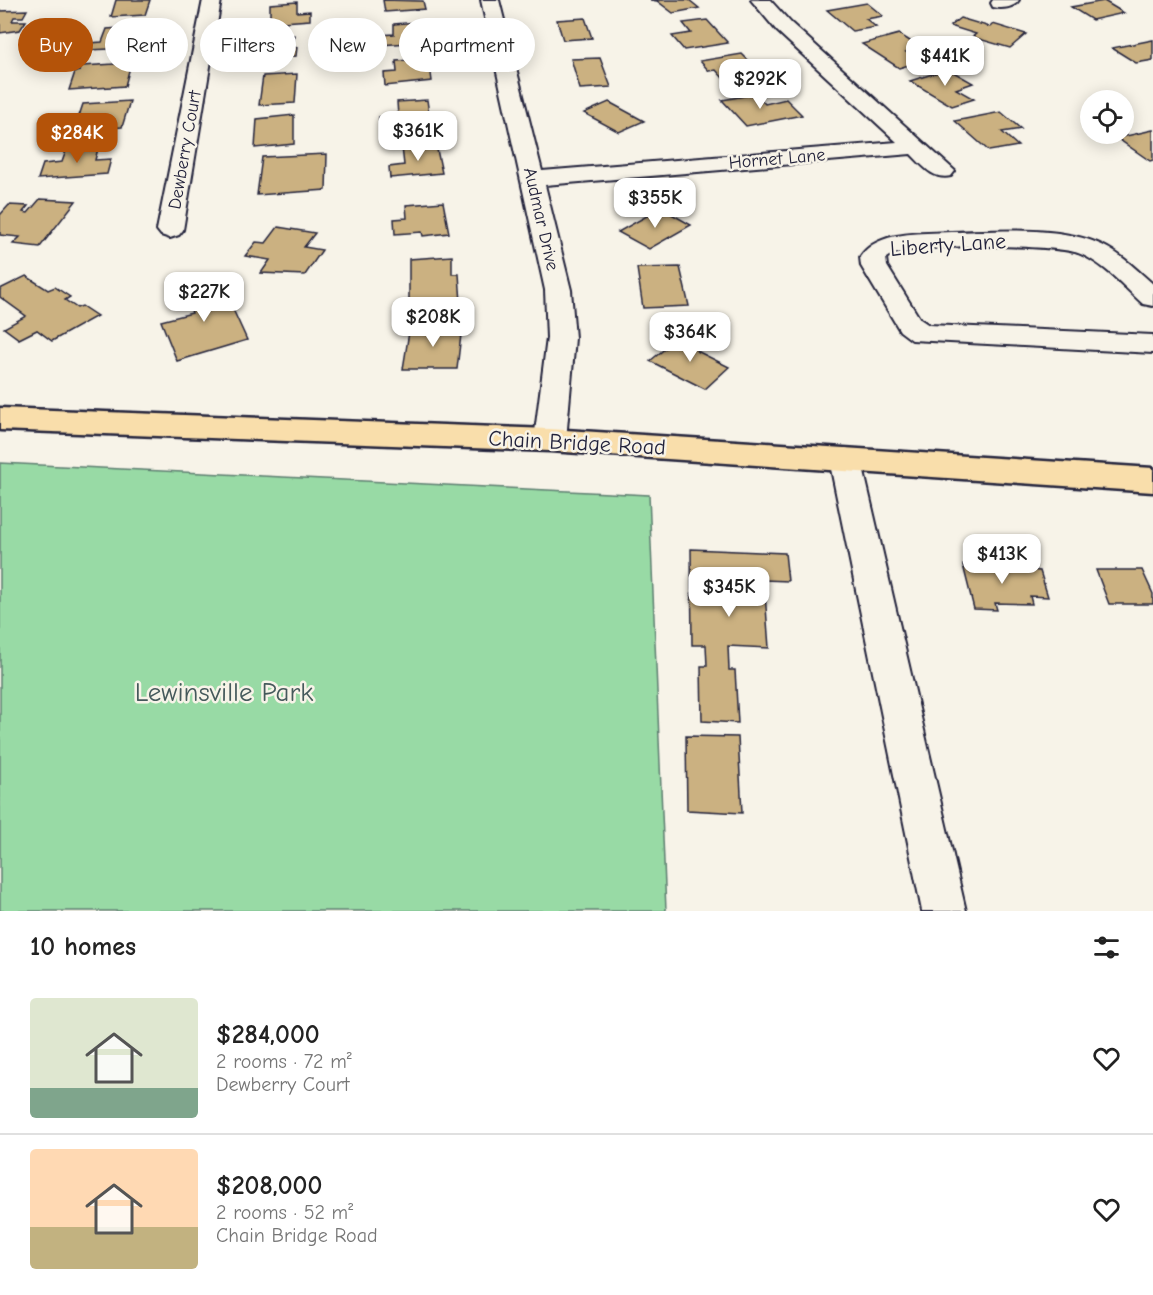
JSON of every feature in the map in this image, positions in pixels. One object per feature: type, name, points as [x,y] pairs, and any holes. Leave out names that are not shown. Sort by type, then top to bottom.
[{"type":"main road","name":"Chain Bridge Road","points":[[0,419],[550,440],[1153,480]]},
{"type":"street","name":"Dewberry Court","points":[[170,230],[212,0]]},
{"type":"street","name":"Audmar Drive","points":[[490,0],[558,290],[561,338],[550,440]]},
{"type":"street","points":[[760,0],[784,27],[943,171]]},
{"type":"street","name":"Hornet Lane","points":[[532,179],[916,147]]},
{"type":"street","name":"Liberty Lane","points":[[1153,298],[1098,253],[1061,241],[951,240],[891,246],[879,250],[873,257],[874,266],[910,325],[922,334],[1153,344]]},
{"type":"street","points":[[845,459],[944,911]]},
{"type":"green space","name":"Lewinsville Park","points":[[0,463],[649,495],[666,911],[0,911]]},
{"type":"building","points":[[116,0],[150,0],[145,15],[111,17]]},
{"type":"building","points":[[383,0],[423,1],[425,9],[385,12]]},
{"type":"building","points":[[650,0],[689,0],[699,8],[673,13],[657,1]]},
{"type":"building","points":[[1104,1],[1124,13],[1092,20],[1071,7]]},
{"type":"building","points":[[297,2],[297,12],[310,11],[310,18],[296,21],[296,18],[270,18],[270,4]]},
{"type":"building","points":[[867,3],[883,16],[866,19],[876,27],[852,31],[827,10]]},
{"type":"building","points":[[27,10],[23,17],[14,17],[12,21],[18,21],[18,30],[0,33],[0,11]]},
{"type":"building","points":[[585,18],[592,38],[563,40],[557,20]]},
{"type":"building","points":[[960,18],[990,27],[993,24],[1026,34],[1010,48],[972,37],[976,34],[950,26]]},
{"type":"building","points":[[707,20],[728,43],[684,50],[672,36],[691,33],[683,23]]},
{"type":"building","points":[[394,24],[399,24],[399,44],[387,44],[387,34],[394,34]]},
{"type":"building","points":[[105,34],[105,49],[93,50],[93,43],[102,42]]},
{"type":"building","points":[[899,34],[921,48],[906,52],[922,61],[899,68],[862,44]]},
{"type":"building","points":[[1153,40],[1153,60],[1136,63],[1112,48]]},
{"type":"building","points":[[742,54],[753,65],[744,66],[759,81],[730,86],[716,70],[709,71],[700,61]]},
{"type":"building","points":[[600,58],[611,87],[580,89],[571,59]]},
{"type":"building","points":[[396,61],[399,61],[399,72],[431,72],[432,81],[385,86],[384,73],[397,72]]},
{"type":"building","points":[[93,65],[105,65],[105,72],[129,72],[125,86],[69,90],[75,72],[93,72]]},
{"type":"building","points":[[948,69],[973,83],[956,89],[974,99],[952,106],[910,81]]},
{"type":"building","points":[[297,74],[295,103],[259,105],[263,76]]},
{"type":"building","points":[[756,94],[765,104],[786,99],[802,115],[746,126],[722,100]]},
{"type":"building","points":[[427,100],[429,114],[434,113],[436,126],[380,130],[379,117],[398,116],[397,102]]},
{"type":"building","points":[[130,101],[122,127],[62,131],[66,120],[78,119],[83,104]]},
{"type":"building","points":[[609,102],[644,121],[619,132],[584,113]]},
{"type":"building","points":[[1001,112],[1021,129],[1002,132],[1018,146],[989,151],[955,121]]},
{"type":"building","points":[[294,115],[294,144],[255,148],[257,119]]},
{"type":"building","points":[[1153,130],[1153,160],[1150,161],[1126,144],[1134,144],[1134,134]]},
{"type":"building","points":[[99,145],[95,160],[111,159],[107,174],[38,179],[43,164],[62,162],[67,148]]},
{"type":"building","points":[[436,145],[442,173],[390,178],[389,167],[404,165],[402,147]]},
{"type":"building","points":[[327,154],[326,190],[257,195],[262,157]]},
{"type":"building","points":[[40,199],[76,201],[40,247],[13,244],[20,237],[0,235],[0,215],[9,205],[28,206],[23,212],[28,213]]},
{"type":"building","points":[[443,202],[449,233],[423,236],[422,232],[395,234],[394,219],[407,218],[406,205]]},
{"type":"building","points":[[661,208],[691,225],[649,249],[618,232]]},
{"type":"building","points":[[278,227],[315,233],[304,247],[322,250],[305,275],[261,273],[270,260],[245,256],[256,242],[266,243]]},
{"type":"building","points":[[452,256],[452,274],[459,274],[461,303],[409,307],[409,259]]},
{"type":"building","points":[[680,267],[689,306],[643,308],[637,268]]},
{"type":"building","points":[[26,276],[48,290],[55,287],[70,297],[65,300],[77,308],[82,306],[97,316],[52,341],[37,330],[19,339],[4,328],[26,316],[0,297],[0,289]]},
{"type":"building","points":[[220,281],[247,340],[177,361],[161,321],[192,313],[185,290]]},
{"type":"building","points":[[410,326],[462,326],[457,369],[403,369]]},
{"type":"building","points":[[678,338],[700,348],[697,351],[729,367],[705,389],[650,361]]},
{"type":"building","points":[[691,549],[785,553],[788,581],[764,580],[769,648],[728,646],[729,670],[735,670],[738,723],[702,721],[701,666],[707,666],[706,645],[692,645]]},
{"type":"building","points":[[982,559],[1001,560],[1002,567],[1040,571],[1048,597],[1030,596],[1032,604],[995,603],[997,610],[974,609],[963,565],[984,566]]},
{"type":"building","points":[[1096,570],[1142,570],[1153,594],[1153,604],[1109,604]]},
{"type":"building","points":[[686,736],[738,737],[742,813],[687,810]]}]
